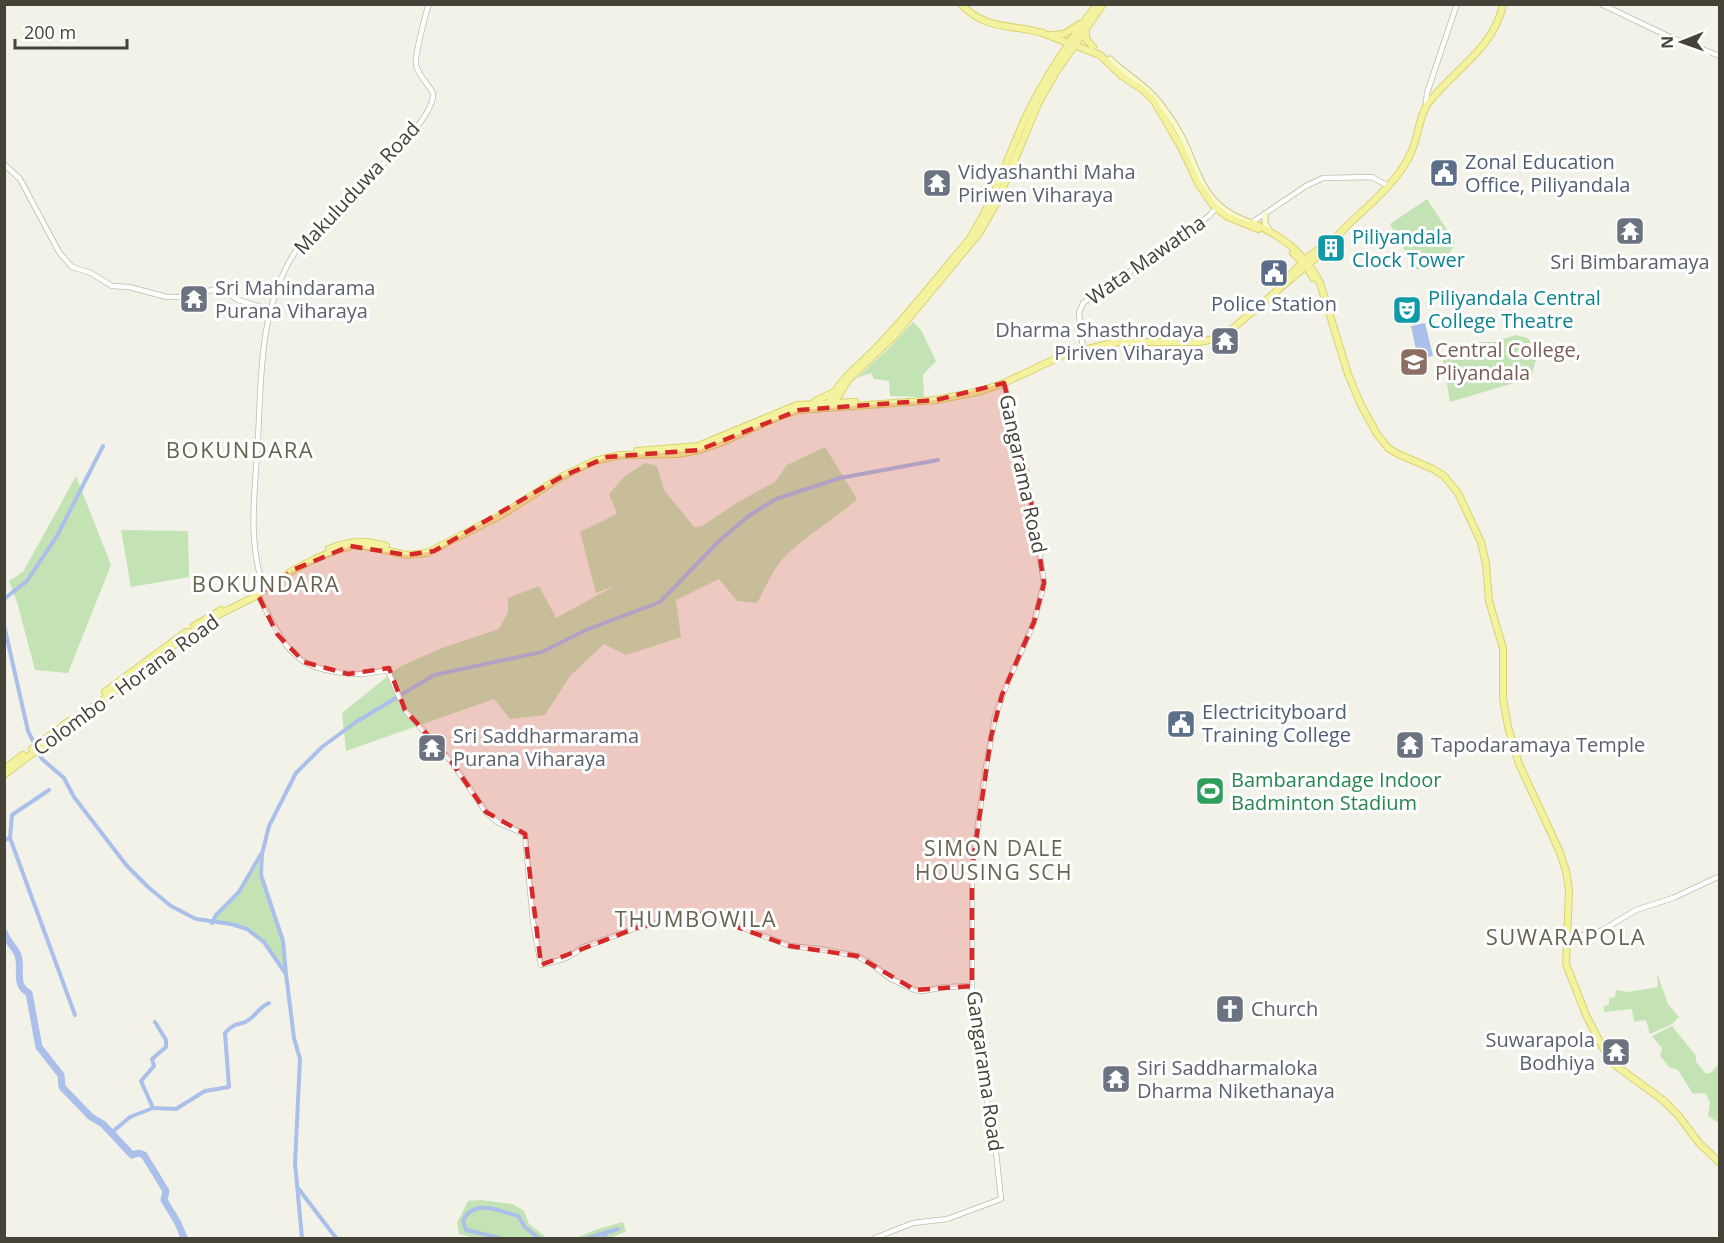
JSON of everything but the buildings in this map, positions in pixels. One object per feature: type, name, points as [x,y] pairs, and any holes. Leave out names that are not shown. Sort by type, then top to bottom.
[{"type":"main road","points":[[961,4],[986,23],[1042,33],[1094,50],[1110,59],[1121,70],[1144,85],[1158,100],[1178,131],[1201,182],[1215,201],[1231,215],[1269,234],[1306,262],[1329,308]]},
{"type":"main road","points":[[831,405],[843,388],[894,335],[980,232],[997,202],[1033,113],[1072,43],[1097,4]]},
{"type":"main road","points":[[831,405],[834,392],[848,373],[897,325],[968,241],[992,202],[1024,121],[1055,64],[1103,4]]},
{"type":"main road","points":[[778,413],[797,405],[811,403],[831,405],[936,400],[981,391],[1066,354],[1117,342],[1200,342],[1218,338],[1245,319],[1306,262],[1326,249],[1335,237],[1388,186],[1408,158],[1425,107],[1473,57],[1492,32],[1503,4]]},
{"type":"main road","points":[[1051,36],[1064,34],[1088,16]]},
{"type":"main road","points":[[1087,26],[1086,39],[1094,50],[1143,90],[1154,102],[1181,147],[1199,186],[1216,208],[1226,216],[1269,230]]},
{"type":"main road","points":[[1051,36],[1059,46],[1055,64]]},
{"type":"main road","points":[[1065,59],[1077,51],[1094,50]]},
{"type":"main road","points":[[1265,214],[1265,223],[1269,230],[1306,262],[1320,283],[1352,382],[1377,434],[1388,448],[1433,468],[1444,476],[1458,492],[1481,542],[1486,564],[1489,601],[1503,648],[1503,698],[1508,727],[1519,764],[1559,850],[1566,871],[1569,890],[1566,964],[1586,1015],[1605,1052],[1615,1065],[1672,1108],[1699,1143],[1719,1163]]},
{"type":"main road","points":[[1281,286],[1293,278],[1306,262]]},
{"type":"main road","points":[[1293,278],[1305,275],[1315,280]]},
{"type":"main road","points":[[843,388],[843,395],[849,402]]},
{"type":"main road","points":[[811,403],[834,392]]},
{"type":"main road","points":[[778,413],[849,402],[868,404]]},
{"type":"main road","name":"Colombo - Horana Road","points":[[4,775],[49,738],[195,630],[295,569],[331,552],[350,546],[372,547],[407,555],[428,553],[502,515],[561,477],[594,461],[620,455],[678,454],[699,450],[720,443],[778,413]]},
{"type":"main road","name":"Colombo - Horana Road","points":[[4,769],[32,752]]},
{"type":"street","name":"Makuluduwa Road","points":[[265,588],[256,560],[255,504],[261,366],[271,310],[281,278],[302,242],[377,170],[417,125],[431,105],[433,93],[415,63],[423,33],[423,19],[429,4]]},
{"type":"street","points":[[1425,107],[1427,93],[1457,4]]},
{"type":"street","points":[[1601,4],[1670,37],[1719,56]]},
{"type":"street","points":[[4,164],[20,179],[59,252],[72,267],[91,273],[112,286],[129,287],[167,297],[182,297],[221,288],[238,300],[271,310]]},
{"type":"street","points":[[1250,224],[1313,181],[1323,178],[1372,177],[1388,186]]},
{"type":"street","name":"Wata Mawatha","points":[[1083,350],[1079,313],[1083,303],[1122,275],[1143,265],[1209,216],[1216,208]]},
{"type":"street","name":"Gangarama Road","points":[[875,1239],[913,1223],[946,1219],[1001,1199],[993,1131],[981,1076],[972,986],[972,868],[991,737],[1002,695],[1034,622],[1044,583],[1026,470],[1004,382]]},
{"type":"street","points":[[257,594],[277,634],[304,662],[323,670],[348,674],[370,674],[388,670],[405,710],[451,761],[486,812],[497,822],[525,834],[533,922],[541,965],[563,960],[581,948],[636,928],[701,914],[790,946],[857,956],[891,979],[915,990],[972,986]]},
{"type":"street","points":[[1567,936],[1601,931],[1636,910],[1673,898],[1719,876]]},
{"type":"highlighted area","points":[[1004,383],[1026,470],[1044,583],[1034,622],[1002,695],[991,737],[972,868],[972,986],[915,990],[857,956],[790,946],[701,914],[636,928],[541,965],[525,834],[486,812],[451,761],[405,710],[389,668],[348,674],[304,662],[277,634],[258,595],[295,569],[350,546],[407,555],[434,551],[561,477],[607,457],[699,450],[799,410],[936,400]]},
{"type":"green space","points":[[1427,199],[1455,242],[1441,264],[1430,269],[1415,269],[1390,224]]},
{"type":"green space","points":[[913,322],[921,330],[936,361],[923,375],[924,397],[890,396],[889,381],[874,379],[871,373],[857,378],[891,346]]},
{"type":"green space","points":[[1516,335],[1528,338],[1537,355],[1531,378],[1450,402],[1442,355],[1481,342],[1494,342]]},
{"type":"green space","points":[[825,447],[857,499],[780,562],[757,603],[737,601],[719,579],[676,600],[681,637],[626,655],[604,644],[570,676],[545,715],[510,719],[494,699],[346,751],[342,713],[399,667],[442,648],[499,629],[508,612],[508,598],[539,586],[556,618],[616,585],[596,593],[580,532],[617,514],[609,494],[625,476],[645,463],[657,466],[664,490],[694,527],[702,526],[738,502],[775,482],[787,465]]},
{"type":"green space","points":[[76,476],[111,565],[68,673],[35,670],[9,581],[23,572]]},
{"type":"green space","points":[[121,530],[188,531],[189,577],[131,587]]},
{"type":"green space","points":[[260,860],[259,875],[282,941],[284,967],[255,934],[237,926],[213,922],[217,915],[240,893]]},
{"type":"green space","points":[[1657,976],[1668,1004],[1679,1017],[1672,1024],[1650,1034],[1646,1020],[1634,1022],[1632,1009],[1604,1012],[1604,1006],[1609,1005],[1609,998],[1615,997],[1616,990],[1628,992],[1658,987]]},
{"type":"green space","points":[[1672,1026],[1696,1056],[1696,1062],[1706,1074],[1712,1072],[1719,1063],[1719,1123],[1708,1116],[1710,1102],[1705,1093],[1693,1094],[1678,1070],[1669,1067],[1660,1056],[1662,1048],[1652,1036]]},
{"type":"green space","points":[[481,1200],[513,1204],[524,1211],[529,1224],[547,1238],[476,1238],[459,1234],[457,1223],[468,1201]]},
{"type":"green space","points":[[623,1222],[626,1231],[611,1238],[576,1238],[595,1230]]},
{"type":"water","points":[[1425,323],[1433,356],[1418,359],[1411,326]]},
{"type":"waterway","points":[[4,599],[27,581],[57,536],[103,446]]},
{"type":"waterway","points":[[286,974],[283,941],[261,875],[262,854],[269,826],[296,773],[322,747],[356,722],[434,675],[542,652],[586,630],[660,602],[720,540],[750,515],[776,499],[840,478],[938,460]]},
{"type":"waterway","points":[[4,625],[28,731],[42,759],[64,778],[74,797],[127,866],[171,906],[196,919],[231,924],[247,929],[264,942],[286,974],[294,1038],[300,1059],[295,1163],[302,1238]]},
{"type":"waterway","points":[[10,838],[12,815],[49,790]]},
{"type":"waterway","points":[[4,840],[10,838],[75,1015]]},
{"type":"waterway","points":[[212,923],[216,915],[239,892],[261,854]]},
{"type":"waterway","points":[[4,932],[19,958],[21,985],[29,993],[39,1047],[61,1075],[62,1087],[91,1117],[103,1124],[132,1155],[139,1153],[144,1155],[166,1191],[164,1200],[184,1238]]},
{"type":"waterway","points":[[111,1133],[130,1117],[153,1108],[176,1109],[205,1091],[229,1087],[225,1033],[232,1026],[253,1017],[269,1003]]},
{"type":"waterway","points":[[153,1108],[141,1081],[154,1066],[152,1059],[166,1047],[166,1040],[155,1022]]},
{"type":"waterway","points":[[298,1188],[336,1238]]},
{"type":"waterway","points":[[500,1238],[466,1230],[463,1221],[474,1210],[495,1209],[518,1216],[525,1227],[538,1238]]},
{"type":"waterway","points":[[588,1238],[618,1229]]},
{"type":"waterway","points":[[605,1238],[606,1232]]},
{"type":"place","name":"Zonal Education Office, Piliyandala","points":[[1444,173]]},
{"type":"place","name":"Vidyashanthi Maha Piriwen Viharaya","points":[[937,183]]},
{"type":"place","name":"Sri Bimbaramaya","points":[[1630,231]]},
{"type":"place","name":"Piliyandala Clock Tower","points":[[1331,248]]},
{"type":"place","name":"Police Station","points":[[1274,273]]},
{"type":"place","name":"Sri Mahindarama Purana Viharaya","points":[[194,299]]},
{"type":"place","name":"Piliyandala Central College Theatre","points":[[1407,310]]},
{"type":"place","name":"Dharma Shasthrodaya Piriven Viharaya","points":[[1225,341]]},
{"type":"place","name":"Central College, Pliyandala","points":[[1414,362]]},
{"type":"place","name":"Electricityboard Training College","points":[[1181,724]]},
{"type":"place","name":"Tapodaramaya Temple","points":[[1410,745]]},
{"type":"place","name":"Sri Saddharmarama Purana Viharaya","points":[[432,748]]},
{"type":"place","name":"Bambarandage Indoor Badminton Stadium","points":[[1210,791]]},
{"type":"place","name":"Church","points":[[1230,1009]]},
{"type":"place","name":"Suwarapola Bodhiya","points":[[1616,1052]]},
{"type":"place","name":"Siri Saddharmaloka Dharma Nikethanaya","points":[[1116,1079]]},
{"type":"district","name":"BOKUNDARA","points":[[240,450]]},
{"type":"district","name":"BOKUNDARA","points":[[266,584]]},
{"type":"district","name":"SIMON DALE HOUSING SCH","points":[[994,861]]},
{"type":"district","name":"THUMBOWILA","points":[[696,919]]},
{"type":"district","name":"SUWARAPOLA","points":[[1566,937]]}]
